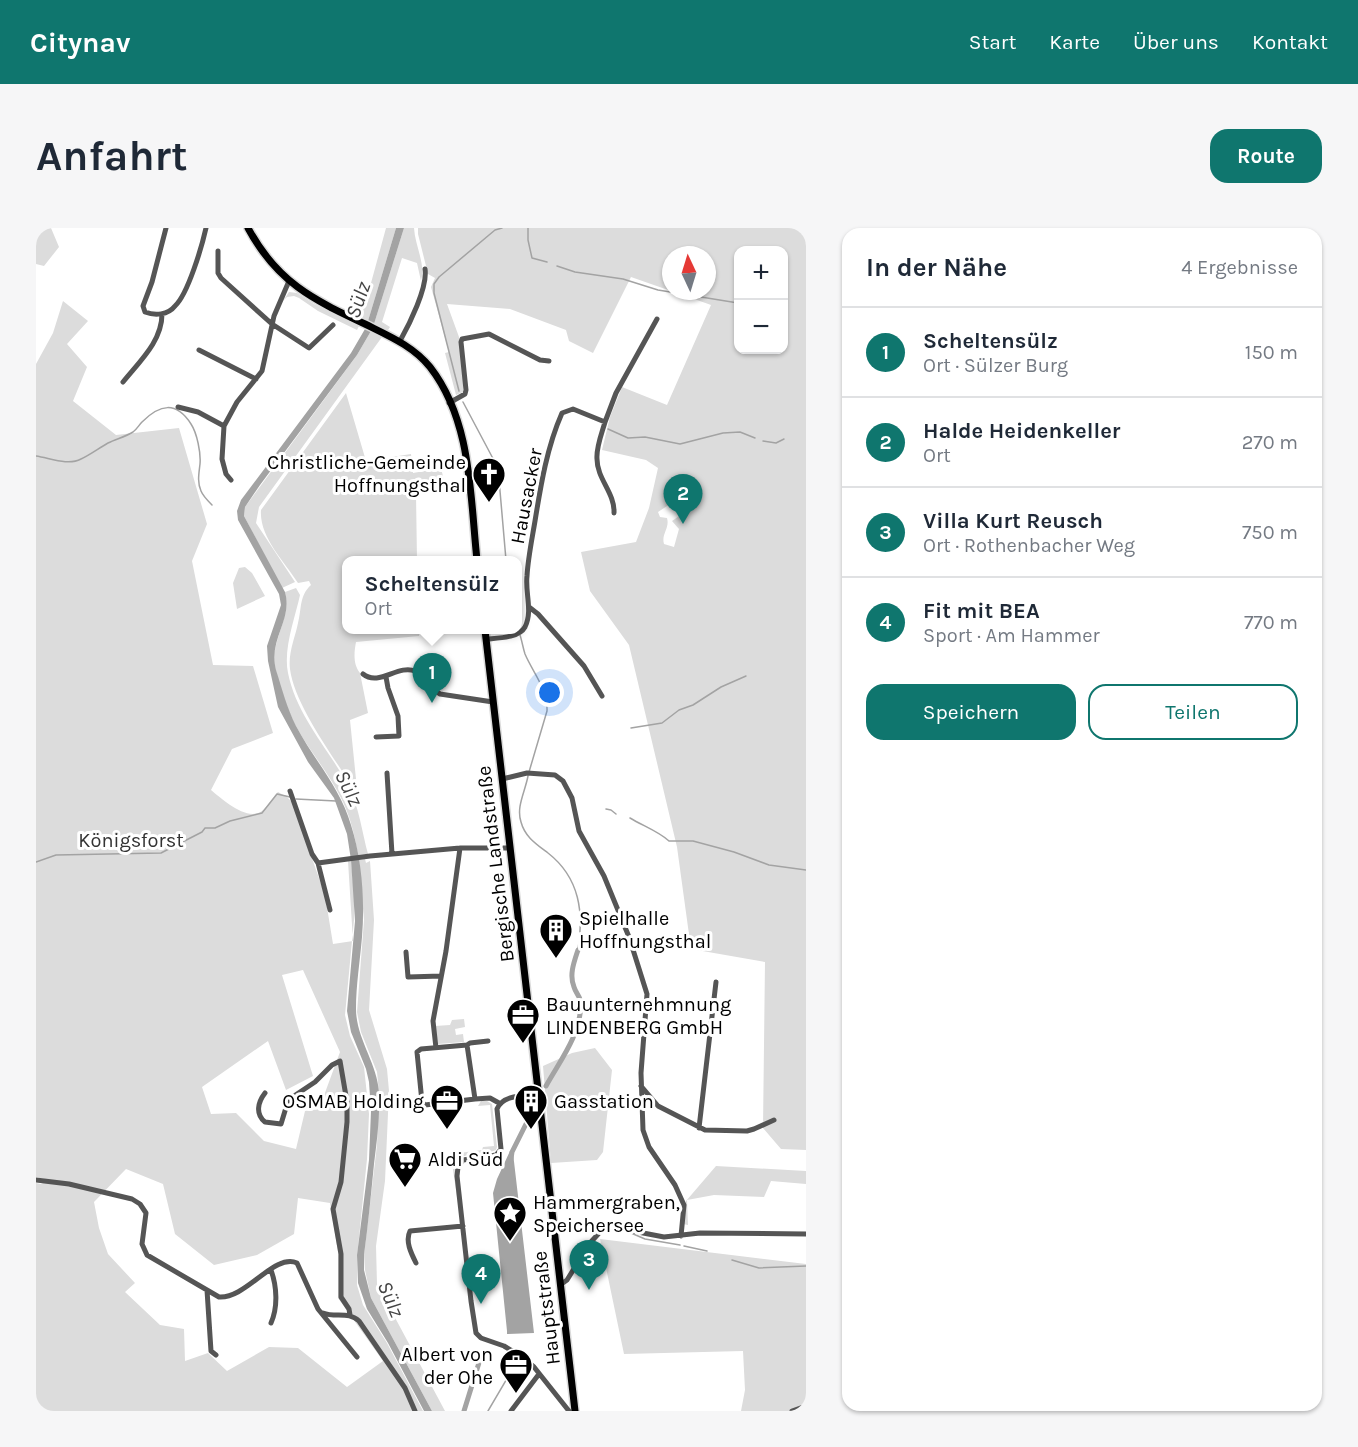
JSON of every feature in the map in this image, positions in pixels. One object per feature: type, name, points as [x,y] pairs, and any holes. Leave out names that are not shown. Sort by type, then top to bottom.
[{"type":"main road","points":[[248,228],[268,261],[289,281],[317,300],[400,341],[430,367],[458,423],[464,447],[476,556]]},
{"type":"main road","name":"Bergische Landstraße","points":[[486,634],[539,1094]]},
{"type":"main road","name":"Hauptstraße","points":[[539,1094],[575,1411]]},
{"type":"street","points":[[166,228],[152,282],[143,306],[148,314],[162,314],[181,299],[203,243],[206,228]]},
{"type":"street","points":[[218,251],[218,273],[221,278],[272,324],[309,348],[333,325]]},
{"type":"street","points":[[400,341],[413,317],[425,279],[425,268]]},
{"type":"street","points":[[231,480],[226,474],[222,459],[224,426],[237,402],[256,379],[263,366],[272,324],[289,281]]},
{"type":"street","points":[[123,382],[158,338],[162,314]]},
{"type":"street","points":[[614,513],[615,503],[600,477],[596,458],[604,422],[621,383],[657,319]]},
{"type":"street","points":[[449,403],[465,394],[466,390],[462,339],[489,334],[540,360],[549,360]]},
{"type":"street","points":[[199,350],[256,379]]},
{"type":"street","points":[[178,407],[198,412],[224,426]]},
{"type":"street","name":"Hausacker","points":[[522,630],[528,617],[526,578],[530,552],[542,482],[554,432],[562,413],[566,410],[573,409],[604,422]]},
{"type":"street","points":[[529,607],[538,614],[584,666],[602,696]]},
{"type":"street","name":"Hausacker","points":[[487,639],[515,634]]},
{"type":"street","points":[[363,674],[367,677],[386,676],[401,671],[415,671],[424,678],[432,690],[440,694],[493,702]]},
{"type":"street","points":[[376,737],[399,736],[398,716],[386,676]]},
{"type":"street","points":[[393,736],[394,744]]},
{"type":"street","points":[[387,773],[392,854]]},
{"type":"street","points":[[502,779],[528,773],[560,777],[568,789],[579,831],[604,876],[629,937],[647,994],[641,1086],[644,1130],[649,1147],[675,1185],[684,1205],[681,1236]]},
{"type":"street","points":[[290,791],[312,854],[318,863],[330,910]]},
{"type":"street","points":[[436,1048],[433,1021],[460,848]]},
{"type":"street","points":[[318,863],[460,848],[509,848]]},
{"type":"street","points":[[406,952],[408,977],[441,976]]},
{"type":"street","points":[[699,1128],[716,982]]},
{"type":"street","points":[[488,1041],[421,1049],[417,1052],[422,1102],[424,1105],[490,1098],[499,1103]]},
{"type":"street","points":[[467,1045],[475,1100]]},
{"type":"street","points":[[265,1093],[261,1097],[258,1109],[260,1116],[265,1122],[281,1124],[291,1098],[315,1082],[340,1060],[347,1102],[347,1122],[341,1182],[333,1209],[341,1254],[341,1297],[349,1308],[350,1315]]},
{"type":"street","points":[[641,1086],[658,1106],[699,1128],[712,1131],[747,1131],[774,1120]]},
{"type":"street","points":[[539,1094],[504,1100],[499,1103],[497,1109],[501,1149],[496,1155],[463,1160],[458,1167],[457,1176],[471,1306],[478,1336],[522,1357],[569,1411]]},
{"type":"street","points":[[36,1180],[69,1184],[128,1198],[140,1204],[146,1213],[142,1244],[147,1255],[219,1297],[227,1297],[250,1286],[259,1276],[286,1262],[297,1263],[322,1313],[357,1357]]},
{"type":"street","points":[[416,1263],[409,1250],[407,1235],[410,1231],[463,1226]]},
{"type":"street","points":[[560,1285],[567,1280],[590,1244],[606,1228],[615,1227],[664,1237],[700,1233],[806,1234]]},
{"type":"street","points":[[271,1270],[275,1281],[276,1297],[275,1316],[271,1323]]},
{"type":"street","points":[[207,1290],[211,1351],[216,1355]]},
{"type":"street","points":[[322,1313],[332,1316],[350,1315],[362,1324],[405,1388],[415,1411]]},
{"type":"street","points":[[512,1411],[539,1374]]},
{"type":"street","points":[[792,1411],[806,1406]]},
{"type":"green space","points":[[51,228],[59,247],[44,266],[36,264],[36,230]]},
{"type":"green space","points":[[386,228],[396,228],[368,321],[350,312],[347,308],[348,304],[352,308],[360,309],[371,283]]},
{"type":"green space","points":[[404,228],[414,228],[422,275],[421,281],[417,263],[402,258],[382,322],[390,327],[388,330],[374,324]]},
{"type":"green space","points":[[418,228],[806,228],[806,1150],[781,1149],[763,1128],[765,962],[691,949],[677,847],[629,645],[590,591],[581,552],[636,542],[649,508],[658,468],[646,460],[602,450],[610,417],[622,387],[667,405],[711,305],[697,300],[716,300],[716,246],[662,246],[662,288],[631,277],[593,353],[569,341],[566,330],[510,309],[447,304],[459,337],[464,370],[463,392],[456,395],[445,353],[449,352],[431,287],[435,278],[428,274]],"holes":[[[682,496],[688,510],[672,521],[679,529],[674,547],[664,544],[667,518],[660,517],[658,512]]]},
{"type":"green space","points":[[289,292],[297,293],[359,326],[357,330],[318,311],[294,296],[287,297],[283,301]]},
{"type":"green space","name":"Königsforst","points":[[63,301],[88,321],[67,344],[87,367],[73,401],[116,435],[179,428],[207,524],[192,561],[213,665],[253,666],[273,733],[232,749],[211,790],[235,808],[249,814],[262,811],[278,792],[292,802],[325,895],[333,944],[352,941],[345,1015],[350,1036],[364,1067],[369,1114],[357,1257],[357,1285],[363,1305],[387,1343],[423,1411],[36,1411],[36,1183],[41,1184],[49,1180],[36,1177],[36,364],[53,333]],"holes":[[[303,970],[340,1052],[319,1109],[305,1111],[296,1149],[264,1141],[236,1113],[211,1114],[202,1087],[268,1041],[286,1090],[313,1076],[282,975]],[[126,1169],[163,1184],[175,1234],[214,1265],[257,1255],[294,1234],[298,1198],[330,1203],[338,1252],[338,1298],[383,1361],[347,1387],[298,1348],[269,1347],[227,1371],[208,1353],[185,1361],[184,1329],[160,1325],[125,1292],[135,1283],[108,1254],[99,1228],[94,1202]]]},
{"type":"green space","points":[[371,331],[382,337],[259,507],[256,523],[295,582],[282,588],[244,516],[245,507],[357,355]]},
{"type":"green space","points":[[346,393],[366,461],[411,454],[413,473],[441,468],[446,489],[416,494],[417,556],[342,556],[342,634],[419,634],[419,636],[356,642],[355,662],[360,673],[368,713],[350,720],[356,779],[348,780],[322,741],[305,711],[293,682],[290,669],[291,651],[301,602],[304,593],[311,585],[309,581],[298,583],[273,548],[264,530],[261,510]]},
{"type":"green space","points":[[245,567],[252,573],[265,596],[237,609],[233,583],[239,568]]},
{"type":"green space","points":[[296,588],[300,595],[287,654],[292,689],[306,718],[349,787],[358,811],[368,854],[358,855],[343,802],[293,721],[277,675],[274,657],[286,611],[285,592]]},
{"type":"green space","points":[[365,859],[366,863],[370,861],[374,920],[369,1010],[387,1069],[389,1091],[385,1181],[376,1246],[377,1284],[445,1411],[432,1411],[371,1298],[365,1270],[364,1255],[377,1145],[379,1093],[377,1072],[361,1032],[357,1012],[364,920],[359,860]]},
{"type":"green space","points":[[351,860],[354,895],[353,935],[348,861]]},
{"type":"green space","points":[[464,1019],[465,1027],[455,1029],[456,1035],[463,1034],[464,1042],[438,1044],[435,1026],[450,1025],[452,1020]]},
{"type":"green space","points":[[595,1048],[612,1070],[603,1152],[597,1160],[551,1163],[543,1066],[572,1053]]},
{"type":"green space","points":[[481,1101],[492,1104],[497,1147],[496,1150],[464,1156],[454,1162],[458,1204],[452,1163],[448,1163],[447,1159],[430,1161],[429,1157],[482,1150],[483,1147],[494,1146],[490,1105],[478,1106]]},
{"type":"green space","points":[[716,1166],[806,1171],[806,1184],[771,1181],[764,1197],[714,1195],[687,1200],[688,1225],[683,1224],[686,1201]]},
{"type":"green space","points":[[600,1239],[806,1264],[806,1411],[741,1411],[745,1390],[743,1351],[624,1354]]},
{"type":"shaded area","points":[[396,228],[404,228],[374,324],[368,321]]},
{"type":"shaded area","points":[[365,329],[371,331],[357,355],[260,485],[245,507],[244,516],[285,592],[286,612],[277,639],[274,659],[285,698],[296,726],[340,798],[351,825],[358,852],[363,909],[356,1009],[359,1030],[375,1071],[379,1092],[379,1119],[364,1270],[371,1298],[432,1411],[424,1411],[367,1309],[358,1283],[357,1255],[369,1160],[371,1111],[366,1069],[351,1032],[347,1011],[355,921],[347,834],[334,798],[308,762],[278,707],[267,646],[281,605],[279,594],[238,520],[237,511],[241,500],[351,353]]},
{"type":"shaded area","name":"Hammergraben, Speichersee","points":[[510,1151],[513,1153],[534,1333],[507,1334],[493,1193]]},
{"type":"waterway","points":[[459,391],[434,293],[434,284],[439,277],[495,230],[502,228]]},
{"type":"waterway","points":[[528,228],[532,258],[547,262]]},
{"type":"waterway","points":[[557,266],[575,272],[623,279],[658,290],[734,302]]},
{"type":"waterway","points":[[463,402],[498,468],[506,556]]},
{"type":"waterway","points":[[36,456],[65,462],[76,461],[133,432],[155,411],[174,409],[180,411],[195,432],[200,454],[200,488],[212,505]]},
{"type":"waterway","points":[[608,429],[628,438],[645,437],[680,444],[723,433],[740,432],[755,438]]},
{"type":"waterway","points":[[763,441],[776,443],[784,439]]},
{"type":"waterway","points":[[520,635],[525,654],[543,688],[547,703],[547,711],[529,772]]},
{"type":"waterway","points":[[631,728],[662,723],[679,710],[693,705],[721,687],[746,676]]},
{"type":"waterway","points":[[528,776],[520,805],[521,822],[528,836],[559,863],[573,885],[580,910],[578,950]]},
{"type":"waterway","points":[[36,862],[56,855],[161,853],[202,832],[205,828],[215,828],[230,821],[262,813],[277,794],[290,797]]},
{"type":"waterway","name":"Sülz","points":[[296,799],[336,801]]},
{"type":"waterway","points":[[606,809],[616,814]]},
{"type":"waterway","points":[[630,818],[669,841],[693,841],[734,852],[769,865],[806,870]]},
{"type":"waterway","points":[[546,1086],[569,1047],[580,1016],[581,1002],[572,978],[578,950]]},
{"type":"waterway","points":[[511,1159],[512,1152],[531,1114]]},
{"type":"waterway","points":[[631,1233],[645,1239],[680,1245]]},
{"type":"waterway","points":[[684,1246],[707,1251]]},
{"type":"waterway","points":[[732,1260],[759,1268],[806,1266]]},
{"type":"waterway","points":[[464,1411],[482,1353]]},
{"type":"waterway","points":[[488,1411],[518,1360]]},
{"type":"place","name":"Christliche-Gemeinde Hoffnungsthal","points":[[489,503]]},
{"type":"place","name":"Halde Heidenkeller","points":[[683,524]]},
{"type":"place","name":"Scheltensülz","points":[[432,703]]},
{"type":"place","name":"Spielhalle Hoffnungsthal","points":[[556,959]]},
{"type":"place","name":"Bauunternehmnung LINDENBERG GmbH","points":[[523,1044]]},
{"type":"place","name":"OSMAB Holding","points":[[447,1130]]},
{"type":"place","name":"Gasstation","points":[[531,1130]]},
{"type":"place","name":"Aldi Süd","points":[[405,1188]]},
{"type":"place","name":"Hammergraben, Speichersee","points":[[510,1242]]},
{"type":"place","name":"Villa Kurt Reusch","points":[[589,1290]]},
{"type":"place","name":"Fit mit BEA","points":[[481,1304]]},
{"type":"place","name":"Albert von der Ohe","points":[[516,1394]]}]
